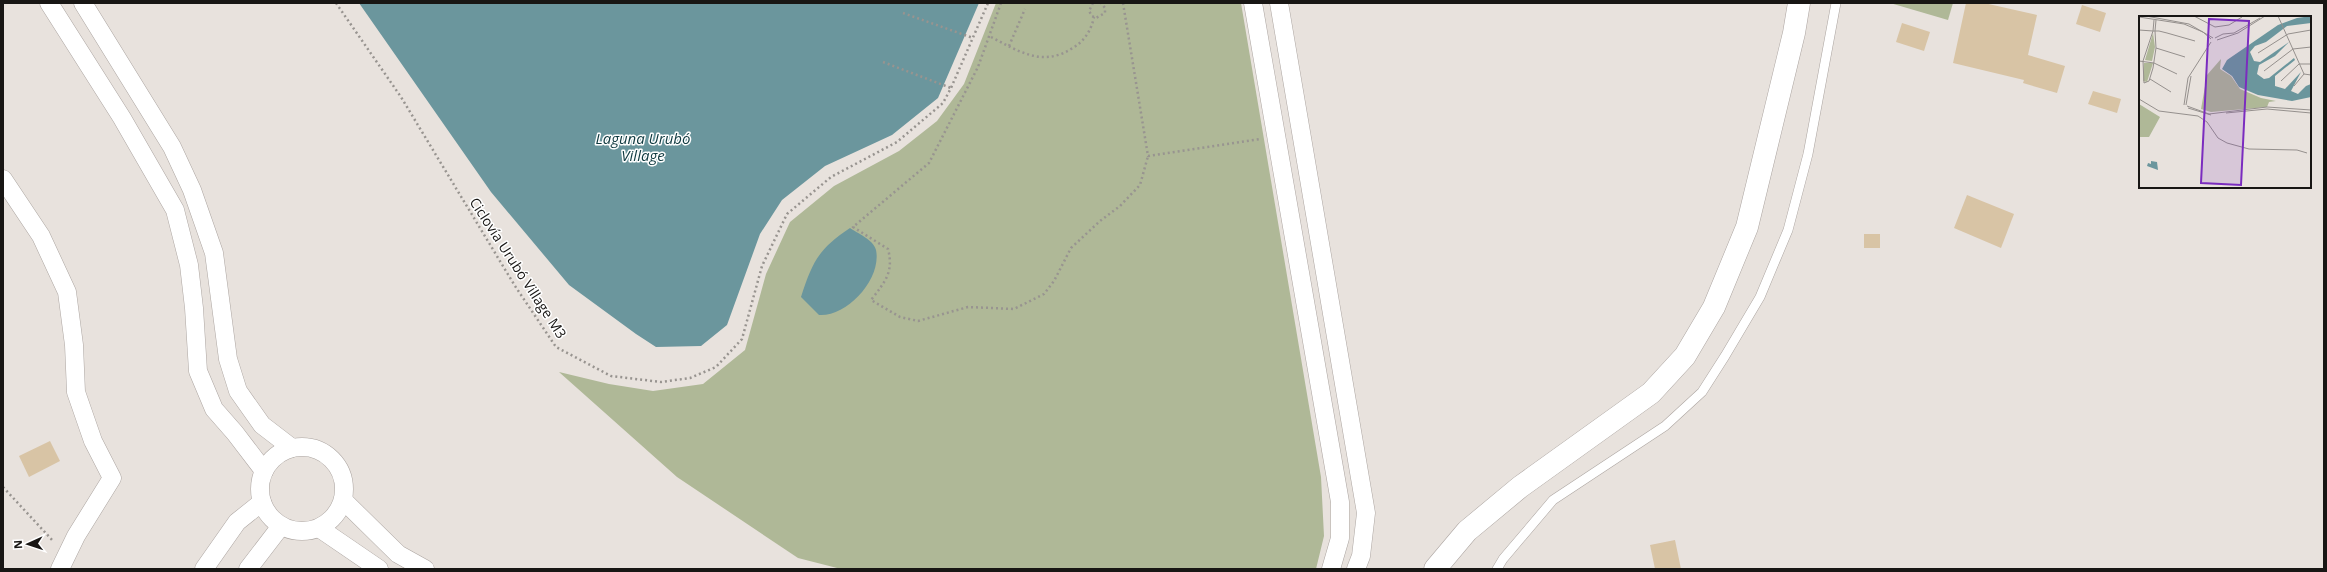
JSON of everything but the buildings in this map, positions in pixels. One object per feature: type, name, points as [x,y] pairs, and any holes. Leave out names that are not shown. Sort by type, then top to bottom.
[{"type":"main road","points":[[1435,569],[1467,531],[1520,487],[1651,393],[1685,356],[1714,307],[1748,227],[1794,33],[1799,3]]},
{"type":"street","points":[[49,3],[82,53],[175,210],[189,265],[194,308],[198,371],[214,409],[235,432],[264,471]]},
{"type":"street","points":[[84,3],[106,36],[172,147],[192,190],[214,253],[228,359],[238,391],[262,425],[292,448]]},
{"type":"street","points":[[1253,3],[1340,502],[1340,538],[1331,569]]},
{"type":"street","points":[[1279,3],[1366,513],[1361,556],[1356,569]]},
{"type":"street","points":[[82,53],[106,36]]},
{"type":"street","points":[[3,179],[41,236],[67,292],[74,345],[76,392],[93,441],[112,478],[76,536],[63,562]]},
{"type":"street","points":[[194,308],[220,306]]},
{"type":"street","points":[[301,446],[316,449],[330,457],[340,469],[344,484],[343,500],[336,514],[325,525],[311,531],[295,531],[281,526],[269,516],[262,502],[260,486],[264,471],[273,458],[285,450],[292,448],[301,446]]},
{"type":"street","points":[[343,500],[398,554],[425,569]]},
{"type":"street","points":[[204,569],[238,522],[262,502]]},
{"type":"street","points":[[248,569],[281,526]]},
{"type":"street","points":[[319,528],[379,569]]},
{"type":"street","points":[[1340,538],[1362,543]]},
{"type":"lane","points":[[1497,569],[1502,559],[1553,500],[1665,426],[1702,392],[1725,356],[1760,297],[1788,230],[1808,154],[1836,3]]},
{"type":"path","name":"Ciclovía Urubó Village M3","points":[[336,3],[401,97],[514,286],[556,347],[611,376],[661,382],[690,378],[716,367],[742,339],[762,266],[787,214],[831,177],[897,142],[943,103],[988,3]]},
{"type":"path","points":[[1001,3],[991,36],[978,67],[930,163],[853,227],[888,249],[892,261],[887,280],[871,300],[900,317],[918,321],[968,307],[1014,309],[1044,294],[1054,281],[1070,248],[1100,221],[1120,206],[1140,185],[1148,156],[1123,3]]},
{"type":"path","points":[[991,36],[1009,46],[1035,56],[1051,58],[1063,54],[1079,45],[1092,27],[1094,17],[1089,10],[1093,3]]},
{"type":"path","points":[[1094,17],[1099,18],[1105,13],[1105,8],[1102,3]]},
{"type":"path","points":[[1009,46],[1025,9]]},
{"type":"path","points":[[903,13],[973,38]]},
{"type":"path","points":[[883,62],[951,88]]},
{"type":"path","points":[[1148,156],[1276,136]]},
{"type":"path","points":[[3,487],[63,562]]},
{"type":"green space","points":[[996,3],[1241,3],[1321,477],[1324,536],[1316,569],[841,569],[798,558],[677,477],[559,372],[609,384],[653,391],[703,384],[745,350],[766,274],[790,222],[834,186],[899,151],[937,121],[964,84]]},
{"type":"green space","points":[[1890,3],[1953,3],[1948,20]]},
{"type":"water","name":"Laguna Urubó Village","points":[[359,3],[979,3],[938,98],[892,135],[825,166],[782,200],[760,234],[727,325],[701,346],[656,347],[569,285],[491,192]]},
{"type":"water","points":[[850,228],[865,237],[875,246],[876,261],[874,273],[868,284],[851,303],[841,310],[830,314],[819,315],[801,297],[805,284],[818,256],[839,235]]}]
